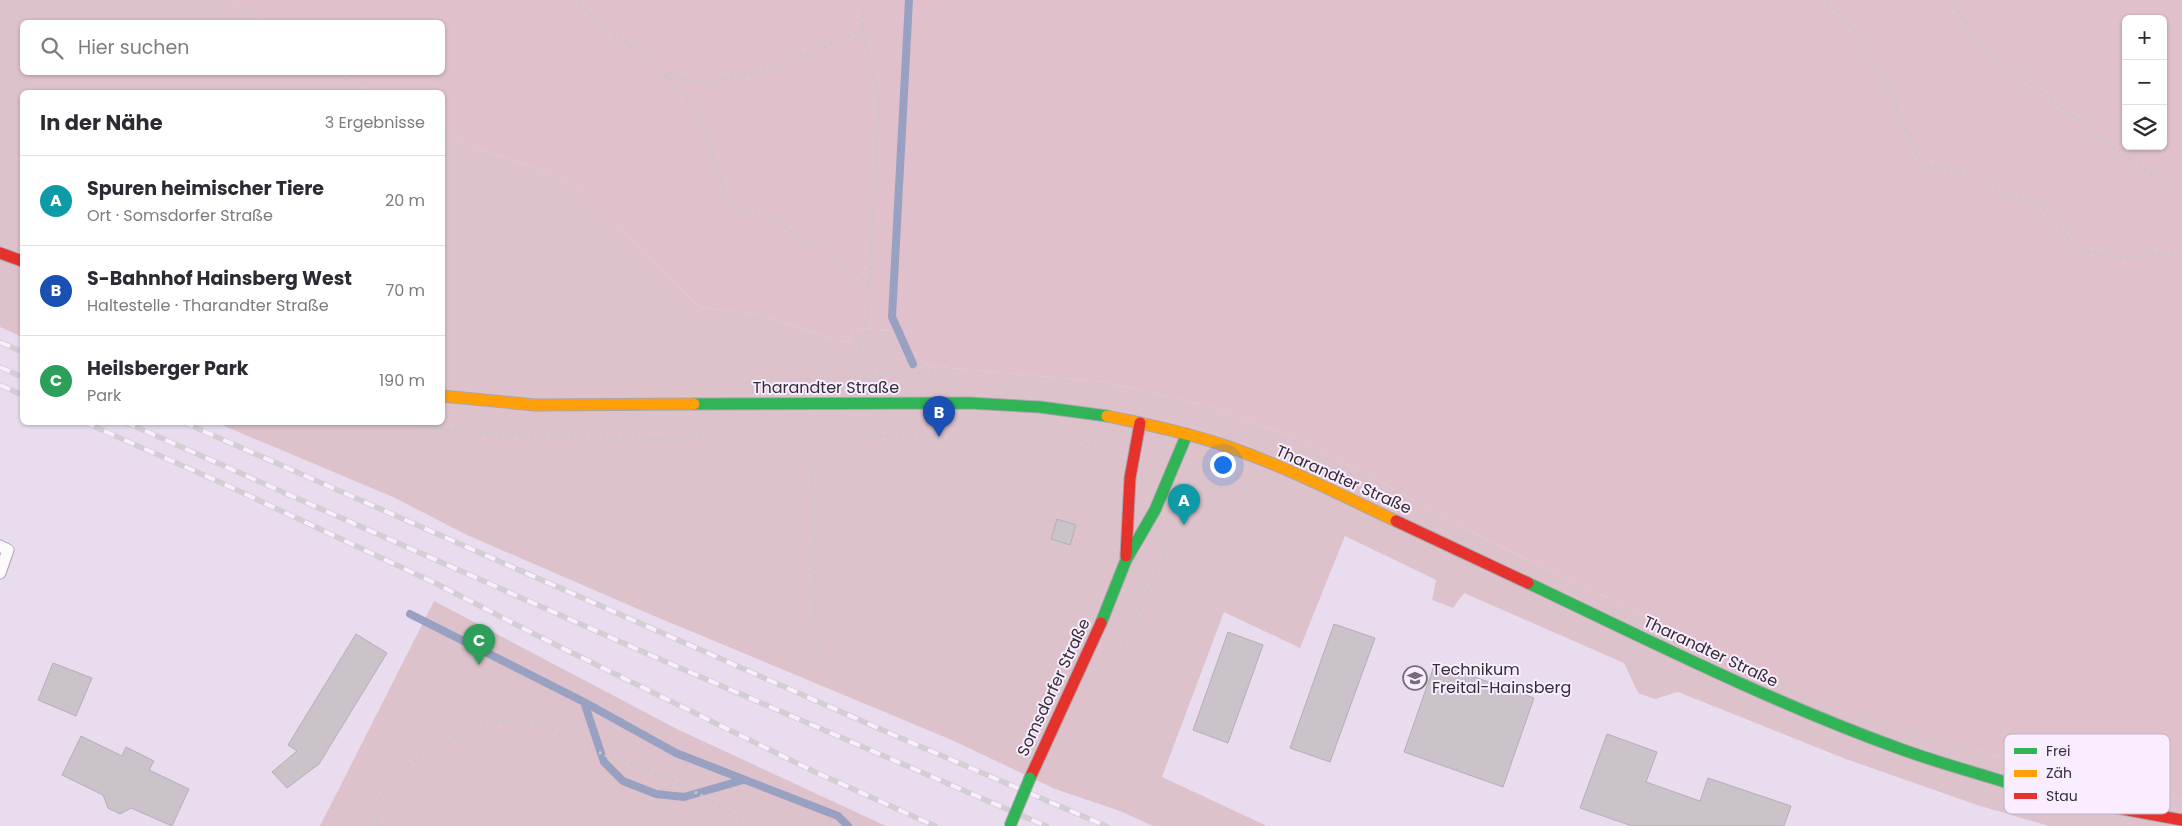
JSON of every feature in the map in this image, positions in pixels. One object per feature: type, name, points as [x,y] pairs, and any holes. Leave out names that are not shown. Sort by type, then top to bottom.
[{"type":"main road","points":[[0,253],[20,259]]},
{"type":"main road","name":"Tharandter Straße","points":[[445,396],[535,405],[928,403],[1008,405],[1091,413],[1186,434],[1229,447],[1285,468],[1664,648],[1775,698],[1892,746],[2004,781]]},
{"type":"main road","name":"Somsdorfer Straße","points":[[1126,560],[1130,478],[1140,423]]},
{"type":"main road","name":"Somsdorfer Straße","points":[[1010,826],[1112,598],[1126,560],[1155,510],[1186,434]]},
{"type":"main road","name":"Tharandter Straße","points":[[2148,814],[2182,820]]},
{"type":"lane","points":[[0,546],[8,550],[0,573]]},
{"type":"path","points":[[574,0],[667,77],[696,109],[729,204],[784,226],[869,283]]},
{"type":"path","points":[[854,376],[868,318],[879,93],[862,30],[863,0]]},
{"type":"path","points":[[1821,0],[1833,6],[1872,55],[1921,164],[1968,174],[2043,208],[2077,249],[2120,258],[2172,253],[2182,258]]},
{"type":"path","points":[[1951,0],[1980,46],[2174,192],[2182,194]]},
{"type":"path","points":[[667,77],[703,81],[739,76],[783,64],[862,30]]},
{"type":"path","points":[[872,373],[939,373]]},
{"type":"path","points":[[866,436],[939,437]]},
{"type":"path","points":[[1074,438],[1101,452]]},
{"type":"path","points":[[809,451],[813,490],[816,653]]},
{"type":"path","points":[[377,826],[376,811],[382,793],[401,770],[438,746],[496,721],[517,719],[540,724],[594,750],[649,770],[693,790],[751,826]]},
{"type":"shaded area","points":[[0,0],[230,0],[266,20],[20,20],[20,75],[344,75],[365,90],[20,90],[20,336],[0,327]]},
{"type":"shaded area","points":[[230,0],[2182,0],[2182,799],[2170,797],[2170,734],[2004,734],[2004,759],[1930,735],[1835,700],[1675,630],[1487,540],[1370,476],[1289,435],[1205,405],[1102,382],[928,366],[893,331],[854,329],[850,343],[816,334],[764,315],[699,307],[572,182],[445,136],[445,90],[365,90],[344,75],[445,75],[445,20],[266,20]]},
{"type":"shaded area","points":[[445,136],[572,182],[699,307],[764,315],[816,334],[850,343],[854,329],[893,331],[928,366],[1102,382],[1205,405],[1289,435],[1370,476],[1487,540],[1675,630],[1930,735],[2004,759],[2004,813],[1843,758],[1678,692],[1655,699],[1638,693],[1624,663],[1464,593],[1453,608],[1432,600],[1436,580],[1345,536],[1300,648],[1224,612],[1162,777],[1267,826],[1153,826],[1120,811],[1055,789],[954,741],[654,616],[467,535],[393,497],[222,425],[445,425]]},
{"type":"shaded area","points":[[0,327],[20,336],[20,425],[222,425],[393,497],[467,535],[702,637],[954,741],[1055,789],[1120,811],[1153,826],[886,826],[677,729],[434,601],[320,826],[0,826]]},
{"type":"shaded area","name":"Technikum Freital-Hainsberg","points":[[1345,536],[1436,580],[1433,600],[1453,608],[1464,593],[1624,663],[1638,693],[1665,698],[1678,692],[1843,758],[2004,814],[2049,826],[1267,826],[1162,778],[1224,612],[1300,647]]},
{"type":"shaded area","points":[[434,601],[677,729],[886,826],[320,826]]},
{"type":"shaded area","points":[[2170,797],[2182,799],[2182,826],[2049,826],[2008,814],[2170,814]]},
{"type":"building","points":[[1057,519],[1076,525],[1070,545],[1051,539]]},
{"type":"building","points":[[1334,624],[1375,638],[1330,762],[1290,748]]},
{"type":"building","points":[[1228,632],[1263,645],[1228,743],[1193,730]]},
{"type":"building","points":[[356,634],[387,653],[319,764],[287,788],[272,772],[297,751],[288,745]]},
{"type":"building","points":[[53,663],[92,678],[76,716],[38,700]]},
{"type":"building","points":[[1435,663],[1534,698],[1503,787],[1404,752]]},
{"type":"building","points":[[1607,734],[1657,752],[1646,782],[1700,801],[1708,778],[1791,806],[1784,826],[1632,826],[1580,808]]},
{"type":"building","points":[[81,736],[122,756],[126,747],[154,761],[149,770],[189,789],[172,826],[131,808],[120,814],[108,808],[103,795],[62,775]]},
{"type":"waterway","points":[[909,0],[892,317],[913,364]]},
{"type":"waterway","points":[[410,614],[584,702],[676,753],[838,816],[848,826]]},
{"type":"waterway","points":[[584,702],[604,762],[623,781],[656,794],[684,797],[743,780]]},
{"type":"railway","points":[[0,342],[20,351]]},
{"type":"railway","points":[[0,367],[20,376]]},
{"type":"railway","points":[[0,385],[20,394]]},
{"type":"railway","points":[[91,425],[224,484],[439,585],[546,640],[813,771],[935,826]]},
{"type":"railway","points":[[132,425],[648,654],[1046,826]]},
{"type":"railway","points":[[190,425],[896,736],[1106,826]]},
{"type":"traffic: fast","points":[[694,404],[969,403],[1040,407],[1107,416]]},
{"type":"traffic: fast","points":[[1101,623],[1126,560],[1155,510],[1187,434]]},
{"type":"traffic: fast","points":[[1528,583],[1711,670],[1804,711],[1913,753],[2004,782]]},
{"type":"traffic: fast","points":[[1010,826],[1030,778]]},
{"type":"traffic: slow","points":[[445,396],[535,405],[694,404]]},
{"type":"traffic: slow","points":[[1107,416],[1184,433],[1229,447],[1292,472],[1396,521]]},
{"type":"traffic: jam","points":[[0,253],[20,260]]},
{"type":"traffic: jam","points":[[1126,556],[1130,478],[1140,423]]},
{"type":"traffic: jam","points":[[1396,521],[1528,583]]},
{"type":"traffic: jam","points":[[1030,778],[1101,623]]},
{"type":"traffic: jam","points":[[2150,814],[2182,820]]},
{"type":"place","name":"S-Bahnhof Hainsberg West","points":[[939,437]]},
{"type":"place","name":"Spuren heimischer Tiere","points":[[1184,525]]},
{"type":"place","name":"Heilsberger Park","points":[[479,665]]},
{"type":"place","name":"Technikum Freital-Hainsberg","points":[[1415,678]]}]
